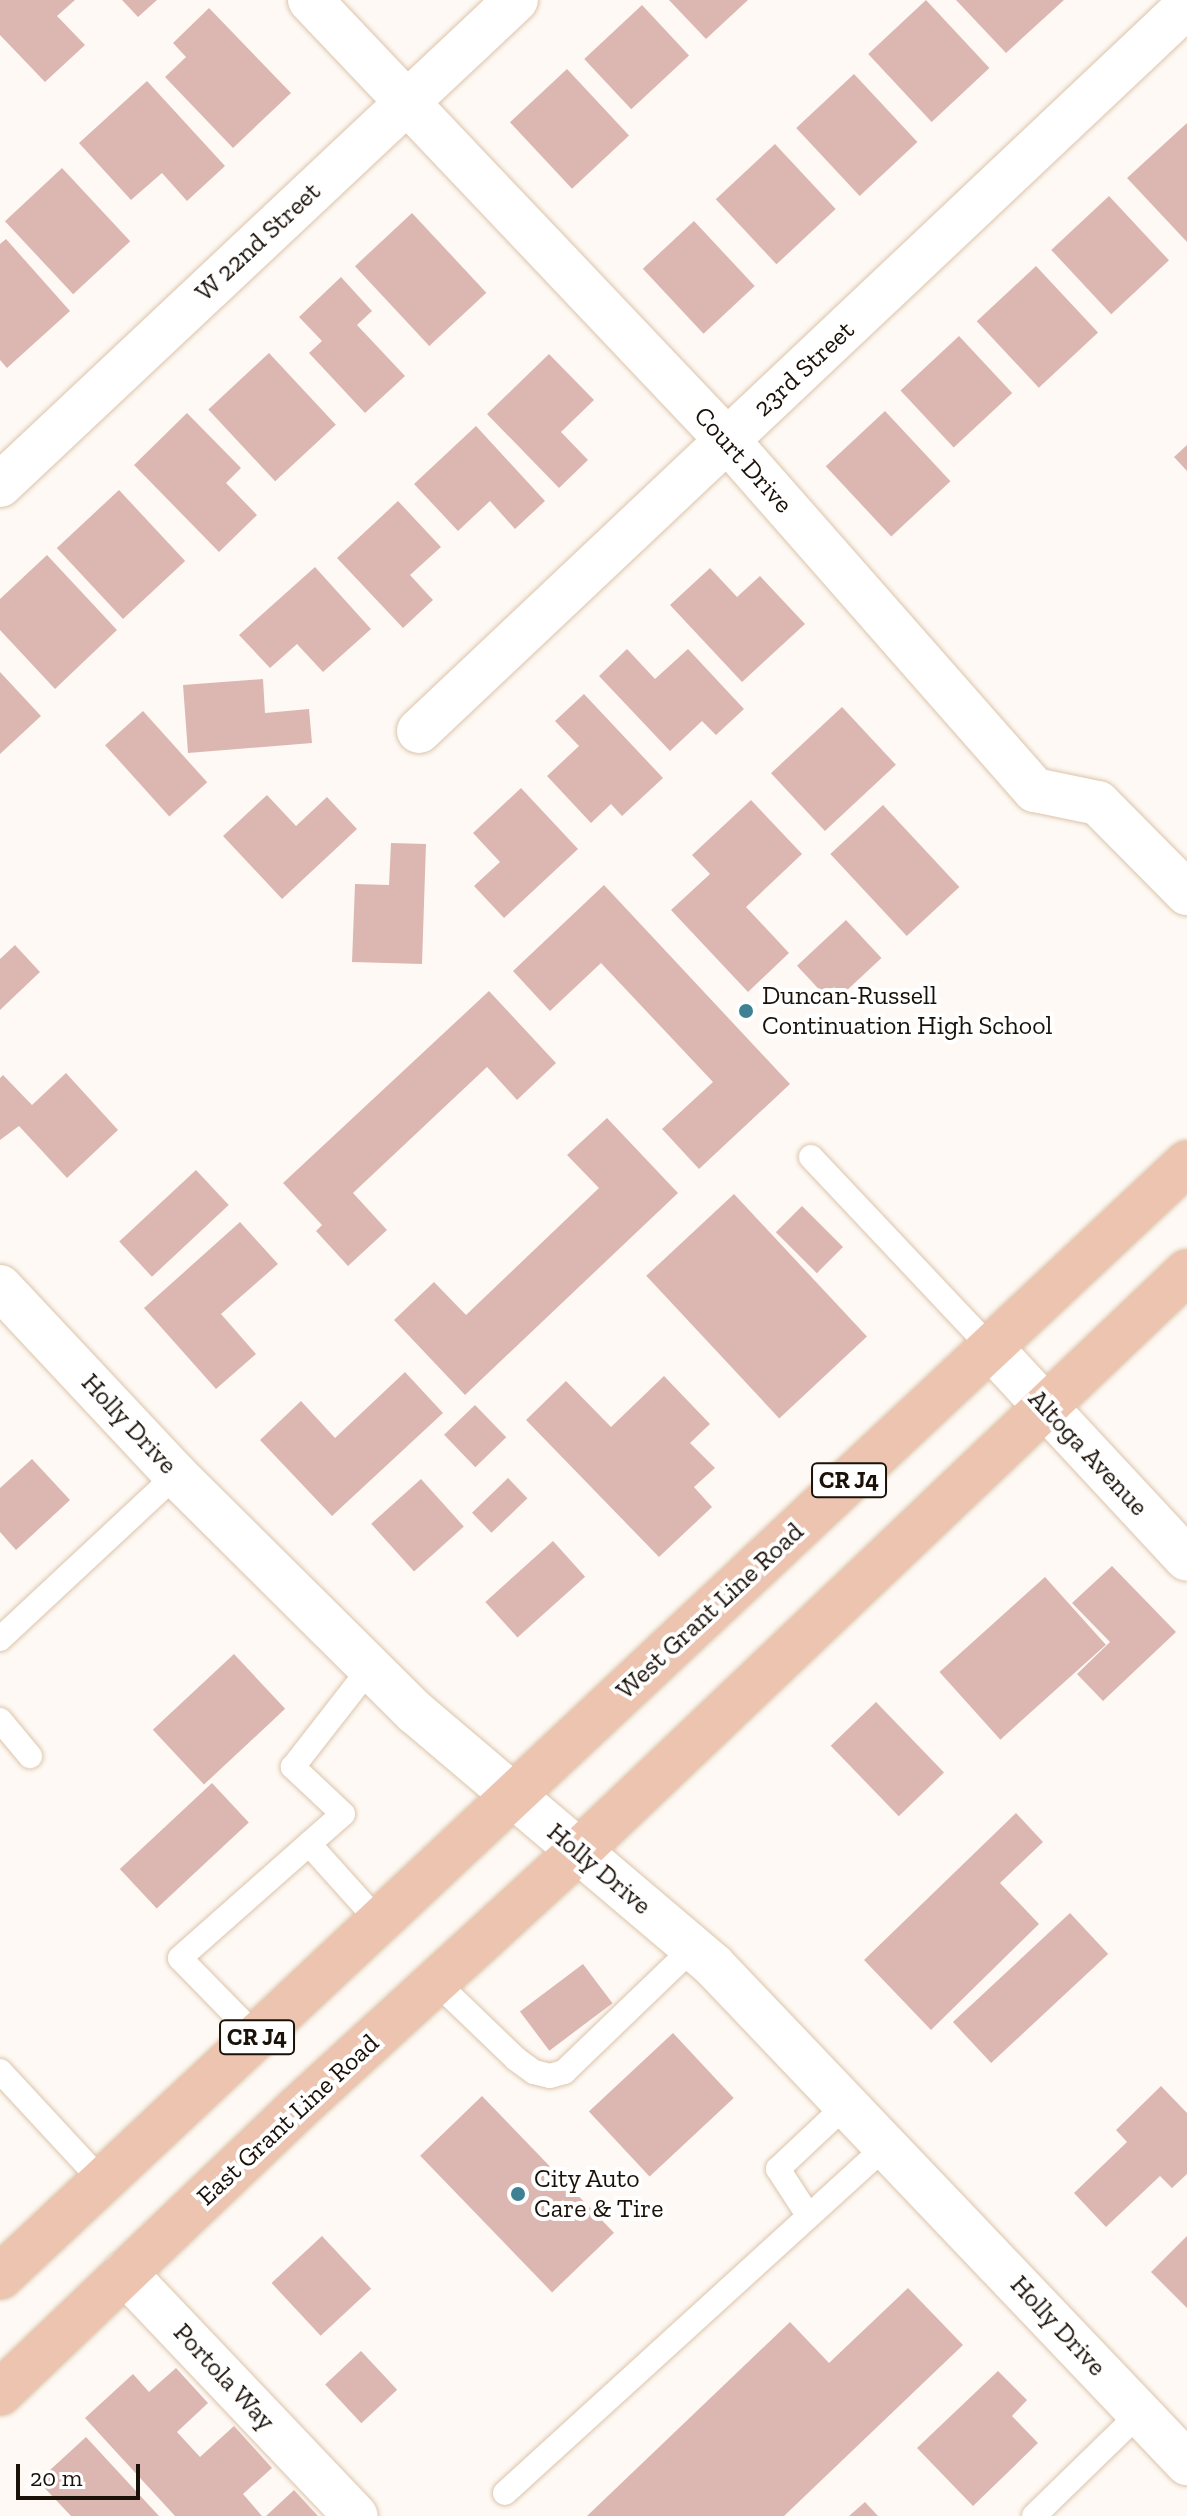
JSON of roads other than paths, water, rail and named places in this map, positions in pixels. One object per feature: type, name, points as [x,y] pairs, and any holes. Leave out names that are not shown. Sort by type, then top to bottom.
[{"type":"main road","name":"West Grant Line Road","points":[[513,1798],[1187,1163]]},
{"type":"main road","name":"CR J4","points":[[580,1850],[1187,1272]]},
{"type":"main road","name":"CR J4","points":[[5,2261],[102,2181],[513,1798]]},
{"type":"main road","name":"East Grant Line Road","points":[[0,2393],[580,1850]]},
{"type":"street","name":"Court Drive","points":[[310,0],[728,441],[1035,790],[1098,803],[1187,893]]},
{"type":"street","name":"W 22nd Street","points":[[0,485],[516,0]]},
{"type":"street","name":"23rd Street","points":[[419,731],[1187,6]]},
{"type":"street","name":"Holly Drive","points":[[0,1287],[176,1475],[370,1668],[513,1798],[580,1850],[693,1948],[848,2103],[1187,2463]]},
{"type":"street","name":"Altoga Avenue","points":[[990,1347],[1187,1559]]},
{"type":"street","name":"Portola Way","points":[[125,2273],[356,2516]]},
{"type":"lane","points":[[811,1157],[990,1347]]},
{"type":"lane","points":[[0,1639],[176,1475]]},
{"type":"lane","points":[[257,2037],[180,1958],[343,1814],[293,1767],[370,1668]]},
{"type":"lane","points":[[0,1720],[30,1756]]},
{"type":"lane","points":[[309,1844],[379,1922]]},
{"type":"lane","points":[[436,1982],[516,2059],[534,2072],[550,2076],[564,2072],[693,1948]]},
{"type":"lane","points":[[0,2071],[102,2181]]},
{"type":"lane","points":[[808,2215],[778,2169],[848,2103]]},
{"type":"lane","points":[[505,2493],[887,2145]]},
{"type":"lane","points":[[1034,2516],[1140,2413]]},
{"type":"place","name":"Duncan-Russell Continuation High School","points":[[746,1011]]},
{"type":"place","name":"City Auto Care & Tire","points":[[518,2194]]}]
